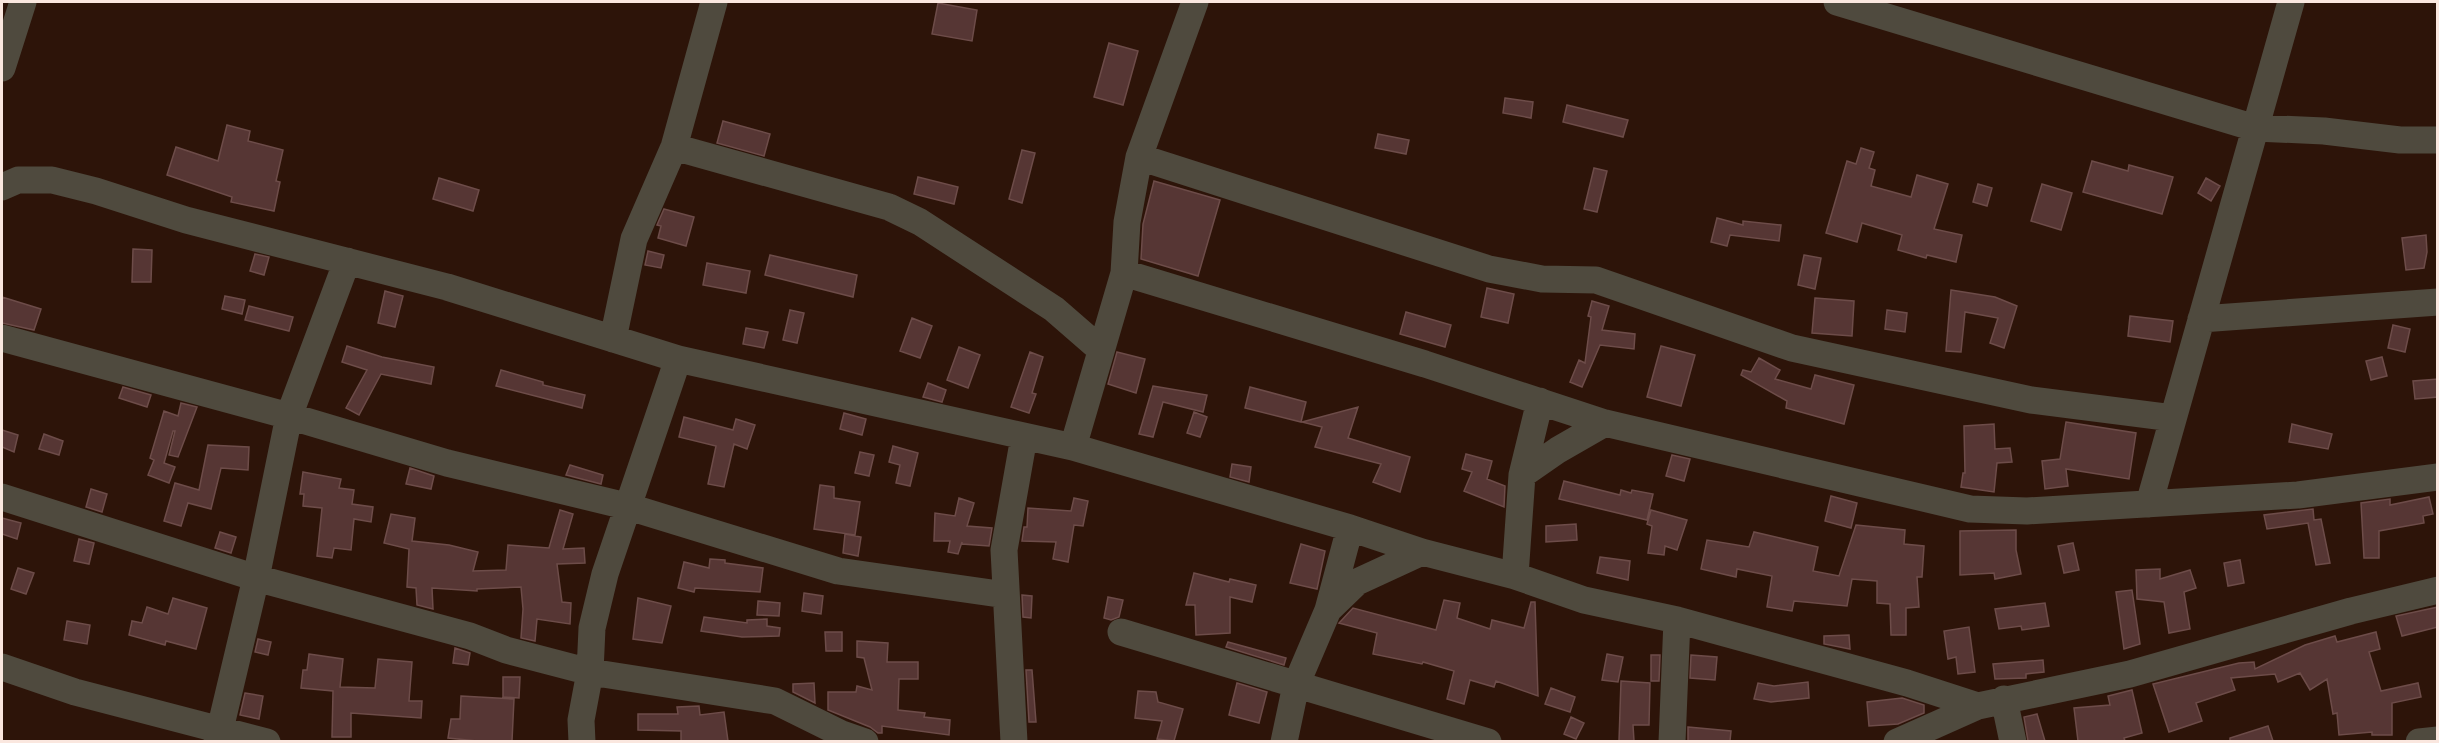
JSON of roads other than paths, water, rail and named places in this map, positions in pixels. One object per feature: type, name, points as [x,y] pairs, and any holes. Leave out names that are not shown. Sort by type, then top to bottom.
[{"type":"street","points":[[2,68],[23,2]]},
{"type":"street","points":[[613,339],[634,239],[674,147],[714,2]]},
{"type":"street","points":[[1073,447],[1124,273],[1127,222],[1139,157],[1195,2]]},
{"type":"street","points":[[1837,2],[2255,128],[2324,131],[2400,140],[2438,140]]},
{"type":"street","points":[[2149,504],[2291,2]]},
{"type":"street","points":[[674,147],[889,207],[920,222],[1054,309],[1100,349]]},
{"type":"street","points":[[1139,157],[1489,269],[1542,279],[1596,280],[1792,348],[2031,400],[2173,418]]},
{"type":"street","points":[[2,187],[18,180],[52,180],[96,191],[186,220],[447,287],[678,359],[1073,447],[1350,528],[1422,552],[1515,576],[1584,600],[1677,620],[1906,683],[1978,706]]},
{"type":"street","points":[[218,735],[256,578],[289,416],[347,261]]},
{"type":"street","points":[[1124,273],[1425,363],[1605,423],[1970,509],[2027,511],[2298,495],[2438,477]]},
{"type":"street","points":[[2201,319],[2438,302]]},
{"type":"street","points":[[2,338],[289,416],[447,463],[626,506],[838,571],[1006,594]]},
{"type":"street","points":[[582,741],[581,720],[590,672],[592,628],[605,574],[626,506],[678,359]]},
{"type":"street","points":[[1515,576],[1522,475],[1540,401]]},
{"type":"street","points":[[1522,475],[1558,450],[1605,423]]},
{"type":"street","points":[[1014,741],[1004,550],[1024,437]]},
{"type":"street","points":[[2,497],[256,578],[470,636],[506,650],[590,672],[775,701],[842,734],[865,741]]},
{"type":"street","points":[[1284,741],[1296,685],[1328,610],[1350,528]]},
{"type":"street","points":[[1328,610],[1357,582],[1422,552]]},
{"type":"street","points":[[1897,741],[1978,706],[2130,674],[2350,611],[2438,590]]},
{"type":"street","points":[[1672,741],[1677,620]]},
{"type":"street","points":[[1121,632],[1488,741]]},
{"type":"street","points":[[2,667],[75,692],[218,735],[267,741]]},
{"type":"street","points":[[2004,699],[2013,741]]},
{"type":"street","points":[[2419,741],[2438,740]]}]
